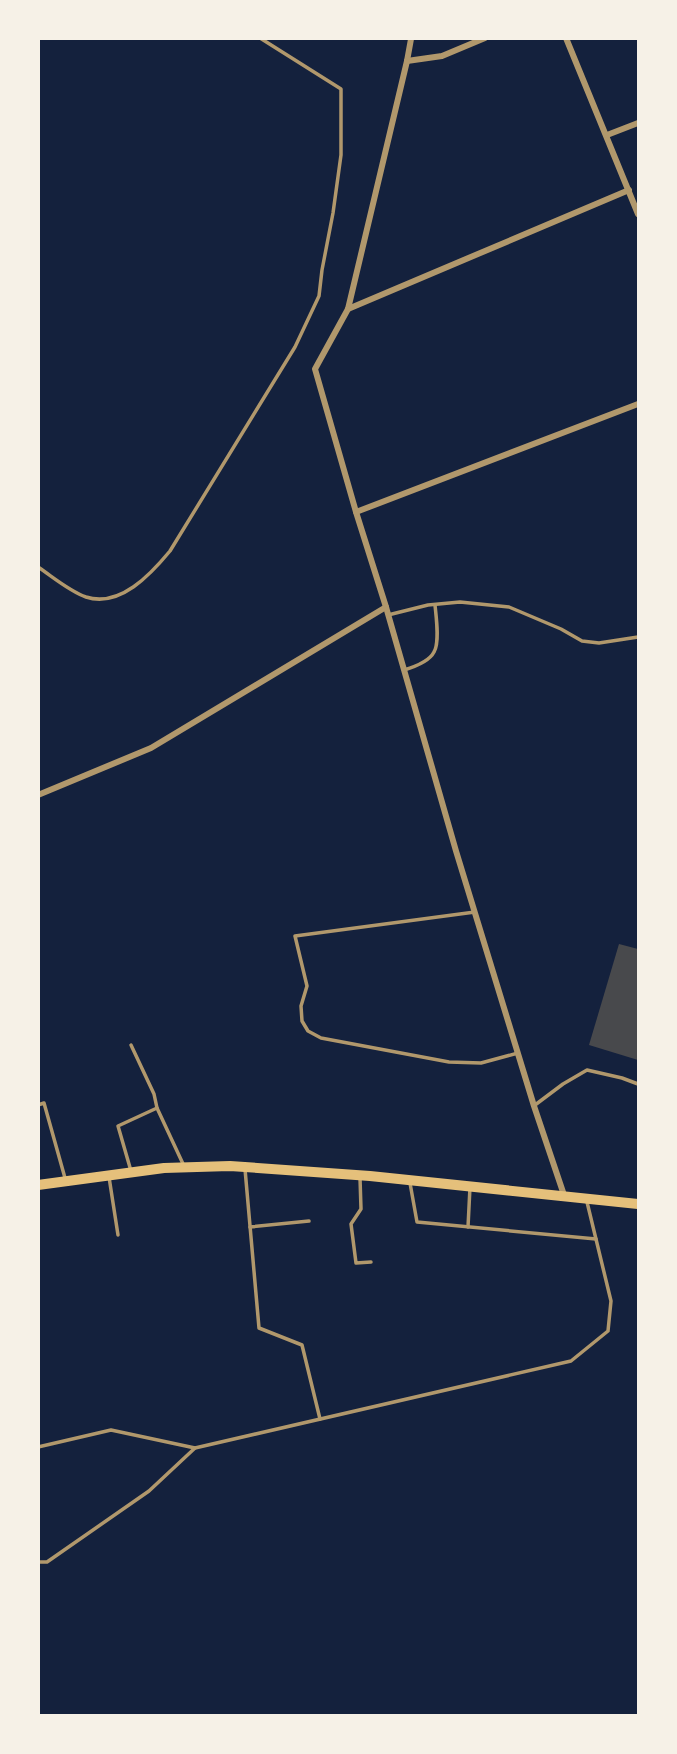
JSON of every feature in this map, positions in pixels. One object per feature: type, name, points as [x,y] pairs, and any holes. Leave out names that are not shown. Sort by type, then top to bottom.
[{"type":"highway","points":[[38,1185],[109,1174],[229,1166],[359,1175],[639,1204]]},
{"type":"street","points":[[410,38],[407,61],[348,309],[315,369],[517,1053],[565,1198]]},
{"type":"street","points":[[407,61],[442,56],[485,38]]},
{"type":"street","points":[[566,38],[639,214]]},
{"type":"street","points":[[607,135],[639,123]]},
{"type":"street","points":[[348,309],[629,190]]},
{"type":"street","points":[[356,512],[639,404]]},
{"type":"street","points":[[38,795],[151,748],[386,607]]},
{"type":"lane","points":[[38,567],[88,597],[108,598],[124,593],[153,572],[177,540],[295,347],[319,296],[341,155],[341,89],[260,38]]},
{"type":"lane","points":[[388,615],[435,604],[460,602],[509,607],[582,641],[599,643],[639,637]]},
{"type":"lane","points":[[404,670],[419,665],[434,652],[437,636],[435,604]]},
{"type":"lane","points":[[475,912],[295,936],[307,986],[301,1006],[302,1021],[308,1031],[321,1038],[449,1062],[481,1063],[517,1053]]},
{"type":"lane","points":[[131,1045],[185,1167]]},
{"type":"lane","points":[[534,1106],[587,1070],[639,1084]]},
{"type":"lane","points":[[38,1105],[44,1103],[66,1181]]},
{"type":"lane","points":[[131,1172],[118,1126],[157,1108]]},
{"type":"lane","points":[[245,1167],[259,1328],[302,1345],[320,1420]]},
{"type":"lane","points":[[109,1174],[118,1235]]},
{"type":"lane","points":[[359,1175],[361,1209],[351,1224],[356,1263],[371,1262]]},
{"type":"lane","points":[[409,1181],[418,1222],[596,1239]]},
{"type":"lane","points":[[468,1227],[470,1187]]},
{"type":"lane","points":[[38,1447],[111,1430],[195,1448],[571,1361],[608,1331],[611,1301],[587,1200]]},
{"type":"lane","points":[[250,1227],[309,1221]]},
{"type":"lane","points":[[38,1562],[47,1562],[149,1490],[195,1448]]},
{"type":"building","points":[[619,944],[638,949],[638,1060],[589,1045]]}]
